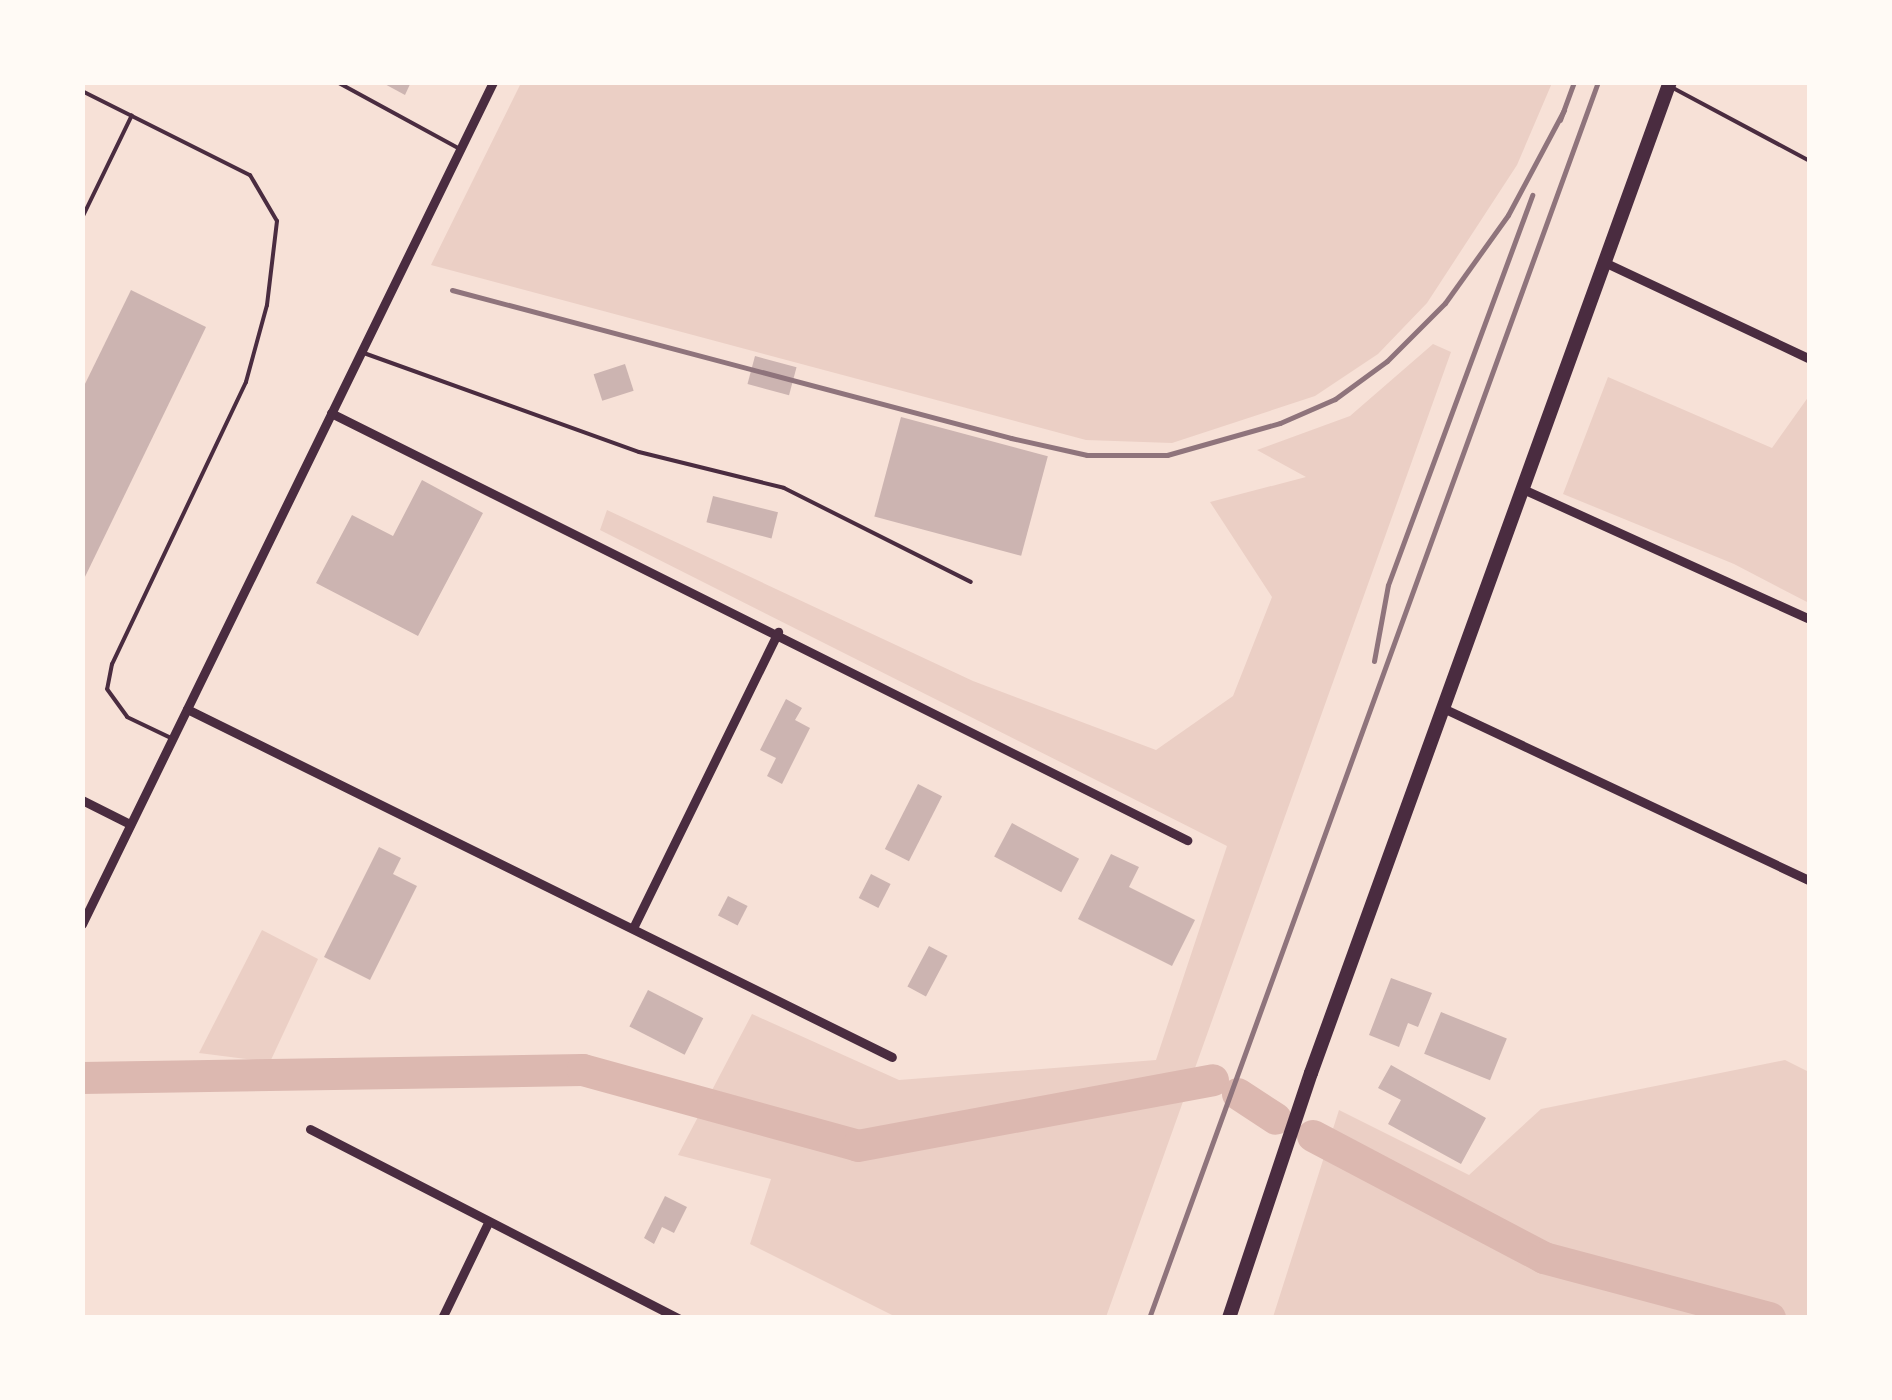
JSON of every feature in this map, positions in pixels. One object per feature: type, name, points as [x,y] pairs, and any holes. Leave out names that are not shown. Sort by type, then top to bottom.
[{"type":"main road","points":[[1229,1318],[1669,84]]},
{"type":"street","points":[[82,924],[493,82]]},
{"type":"street","points":[[1604,262],[1810,359]]},
{"type":"street","points":[[331,414],[778,632],[1187,840]]},
{"type":"street","points":[[1523,489],[1810,620]]},
{"type":"street","points":[[633,928],[778,632]]},
{"type":"street","points":[[1444,708],[1810,882]]},
{"type":"street","points":[[187,710],[892,1057]]},
{"type":"street","points":[[82,800],[130,824]]},
{"type":"street","points":[[310,1129],[488,1224],[678,1318]]},
{"type":"street","points":[[442,1318],[488,1224]]},
{"type":"lane","points":[[338,82],[460,149]]},
{"type":"lane","points":[[1669,84],[1810,161]]},
{"type":"lane","points":[[82,91],[250,176],[277,221],[267,305],[246,382],[107,689],[127,716],[172,739]]},
{"type":"lane","points":[[82,218],[132,115]]},
{"type":"lane","points":[[362,352],[639,452],[784,488],[971,582]]},
{"type":"shaded area","points":[[521,82],[1552,83],[1517,165],[1427,303],[1378,354],[1315,396],[1172,443],[1086,440],[431,265]]},
{"type":"shaded area","points":[[1433,344],[1451,352],[1106,1317],[896,1317],[750,1244],[771,1179],[678,1155],[752,1014],[899,1080],[1156,1060],[1227,846],[600,530],[607,510],[973,681],[1156,750],[1233,696],[1272,597],[1210,502],[1306,477],[1257,450],[1350,416]]},
{"type":"shaded area","points":[[1608,377],[1772,448],[1809,396],[1809,603],[1734,564],[1563,494]]},
{"type":"shaded area","points":[[262,930],[318,959],[270,1062],[199,1053]]},
{"type":"shaded area","points":[[1785,1060],[1809,1072],[1809,1317],[1273,1317],[1339,1110],[1469,1175],[1541,1109]]},
{"type":"building","points":[[381,82],[411,82],[405,95]]},
{"type":"building","points":[[131,290],[206,327],[82,583],[82,390]]},
{"type":"building","points":[[755,356],[797,367],[789,395],[747,384]]},
{"type":"building","points":[[625,364],[634,391],[602,401],[594,374]]},
{"type":"building","points":[[901,417],[1048,456],[1021,556],[874,516]]},
{"type":"building","points":[[422,480],[483,513],[418,636],[316,583],[352,515],[393,536]]},
{"type":"building","points":[[713,496],[778,512],[771,538],[706,522]]},
{"type":"building","points":[[786,699],[802,708],[795,720],[810,728],[782,784],[767,776],[776,758],[760,750]]},
{"type":"building","points":[[918,784],[942,796],[909,861],[885,849]]},
{"type":"building","points":[[1012,823],[1079,859],[1061,892],[994,857]]},
{"type":"building","points":[[379,847],[401,858],[393,874],[417,886],[370,980],[324,957]]},
{"type":"building","points":[[1111,854],[1139,867],[1129,887],[1195,920],[1172,966],[1078,919]]},
{"type":"building","points":[[871,874],[891,884],[878,908],[859,898]]},
{"type":"building","points":[[728,896],[748,906],[738,926],[718,916]]},
{"type":"building","points":[[929,946],[948,956],[926,996],[907,987]]},
{"type":"building","points":[[1391,978],[1432,993],[1418,1027],[1408,1023],[1399,1047],[1369,1035]]},
{"type":"building","points":[[648,990],[703,1018],[685,1055],[629,1027]]},
{"type":"building","points":[[1441,1012],[1507,1039],[1490,1080],[1424,1054]]},
{"type":"building","points":[[1391,1065],[1486,1118],[1461,1164],[1388,1124],[1401,1100],[1378,1088]]},
{"type":"building","points":[[665,1196],[687,1207],[674,1233],[662,1227],[654,1244],[644,1238]]},
{"type":"waterway","points":[[82,1078],[583,1070],[858,1146],[1213,1080]]},
{"type":"waterway","points":[[1238,1094],[1276,1119]]},
{"type":"waterway","points":[[1313,1136],[1544,1258],[1770,1318]]},
{"type":"railway","points":[[1560,120],[1574,82]]},
{"type":"railway","points":[[1149,1318],[1598,82]]},
{"type":"railway","points":[[452,290],[1011,438],[1087,455],[1167,455],[1280,423],[1335,399],[1387,361],[1445,303],[1508,215],[1564,110]]},
{"type":"railway","points":[[1374,661],[1388,585],[1532,195]]}]
